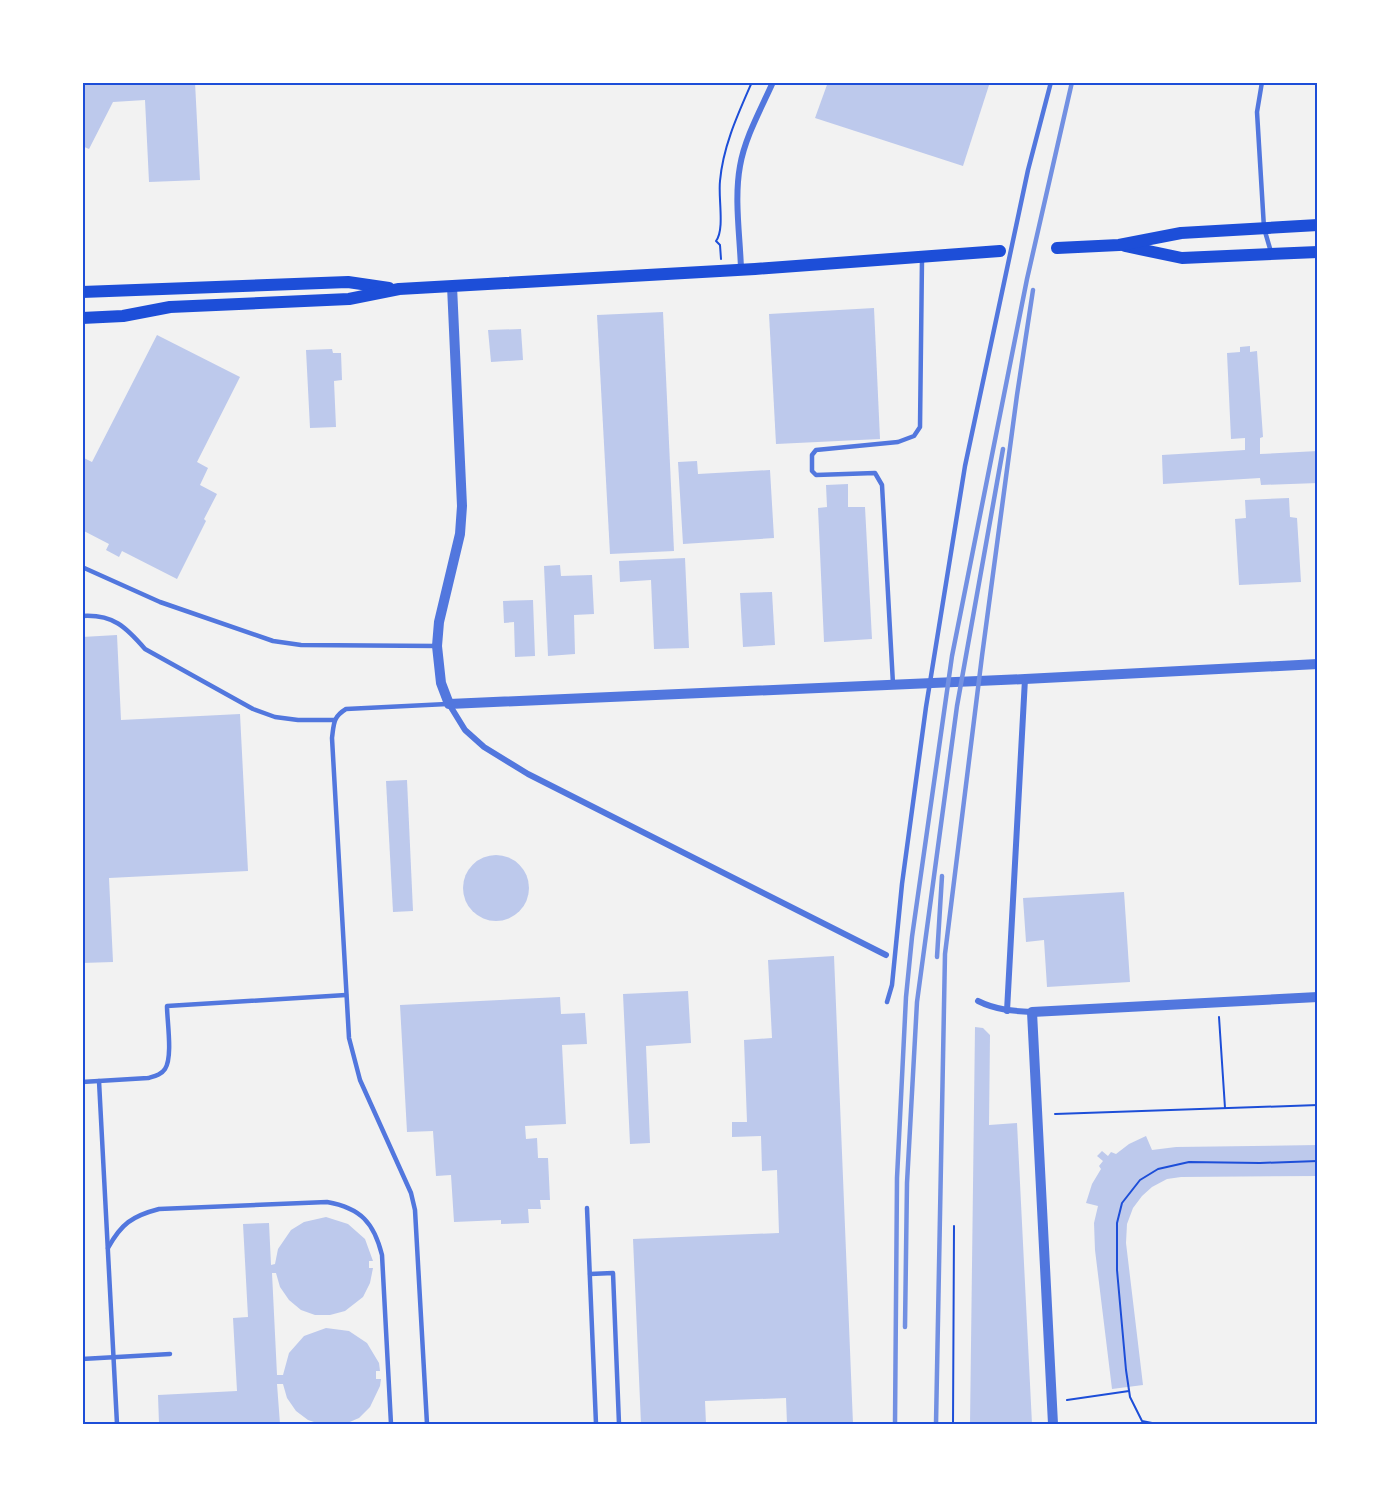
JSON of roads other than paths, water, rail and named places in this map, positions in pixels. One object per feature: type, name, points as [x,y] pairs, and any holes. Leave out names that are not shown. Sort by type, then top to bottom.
[{"type":"main road","points":[[1057,248],[1119,245],[1181,233],[1317,225]]},
{"type":"main road","points":[[1119,245],[1182,258],[1317,252]]},
{"type":"main road","points":[[82,318],[123,316],[170,307],[349,299],[399,289],[741,270],[1000,252]]},
{"type":"main road","points":[[82,292],[348,282],[399,289]]},
{"type":"street","points":[[741,270],[738,184],[741,164],[748,139],[773,82]]},
{"type":"street","points":[[452,286],[462,506],[460,534],[439,622],[437,646],[441,683],[449,704],[465,730],[484,747],[528,774],[886,955]]},
{"type":"street","points":[[449,704],[1317,664]]},
{"type":"street","points":[[1007,1011],[1025,679]]},
{"type":"street","points":[[978,1001],[1007,1011],[1032,1012],[1317,998]]},
{"type":"street","points":[[1032,1012],[1053,1425]]},
{"type":"lane","points":[[887,1002],[892,985],[902,884],[926,707],[965,466],[1016,225],[1052,82]]},
{"type":"lane","points":[[1262,82],[1257,112],[1264,228],[1271,255]]},
{"type":"lane","points":[[893,685],[882,484],[875,473],[816,475],[812,471],[812,455],[816,450],[898,442],[914,436],[920,427],[922,256]]},
{"type":"lane","points":[[348,282],[349,299]]},
{"type":"lane","points":[[82,567],[160,602],[273,640],[301,645],[437,646]]},
{"type":"lane","points":[[82,616],[110,617],[132,633],[146,648],[253,709],[275,717],[298,720],[334,720]]},
{"type":"lane","points":[[427,1425],[415,1210],[411,1192],[360,1080],[350,1038],[332,738],[334,720],[346,709],[449,704]]},
{"type":"lane","points":[[82,1082],[148,1078],[158,1076],[164,1071],[168,1062],[167,1006],[346,995]]},
{"type":"lane","points":[[99,1081],[117,1425]]},
{"type":"lane","points":[[108,1248],[123,1226],[139,1214],[159,1209],[327,1202],[342,1204],[356,1212],[369,1222],[377,1234],[382,1255],[391,1425]]},
{"type":"lane","points":[[587,1208],[596,1425]]},
{"type":"lane","points":[[590,1274],[613,1273],[619,1425]]},
{"type":"lane","points":[[82,1359],[170,1354]]},
{"type":"railway","points":[[895,1424],[897,1178],[906,997],[912,937],[952,656],[1027,279],[1072,82]]},
{"type":"railway","points":[[936,1424],[945,954],[982,656],[1033,290]]},
{"type":"railway","points":[[905,1327],[907,1183],[917,1002],[957,706],[1003,449]]},
{"type":"railway","points":[[937,957],[942,876]]}]
